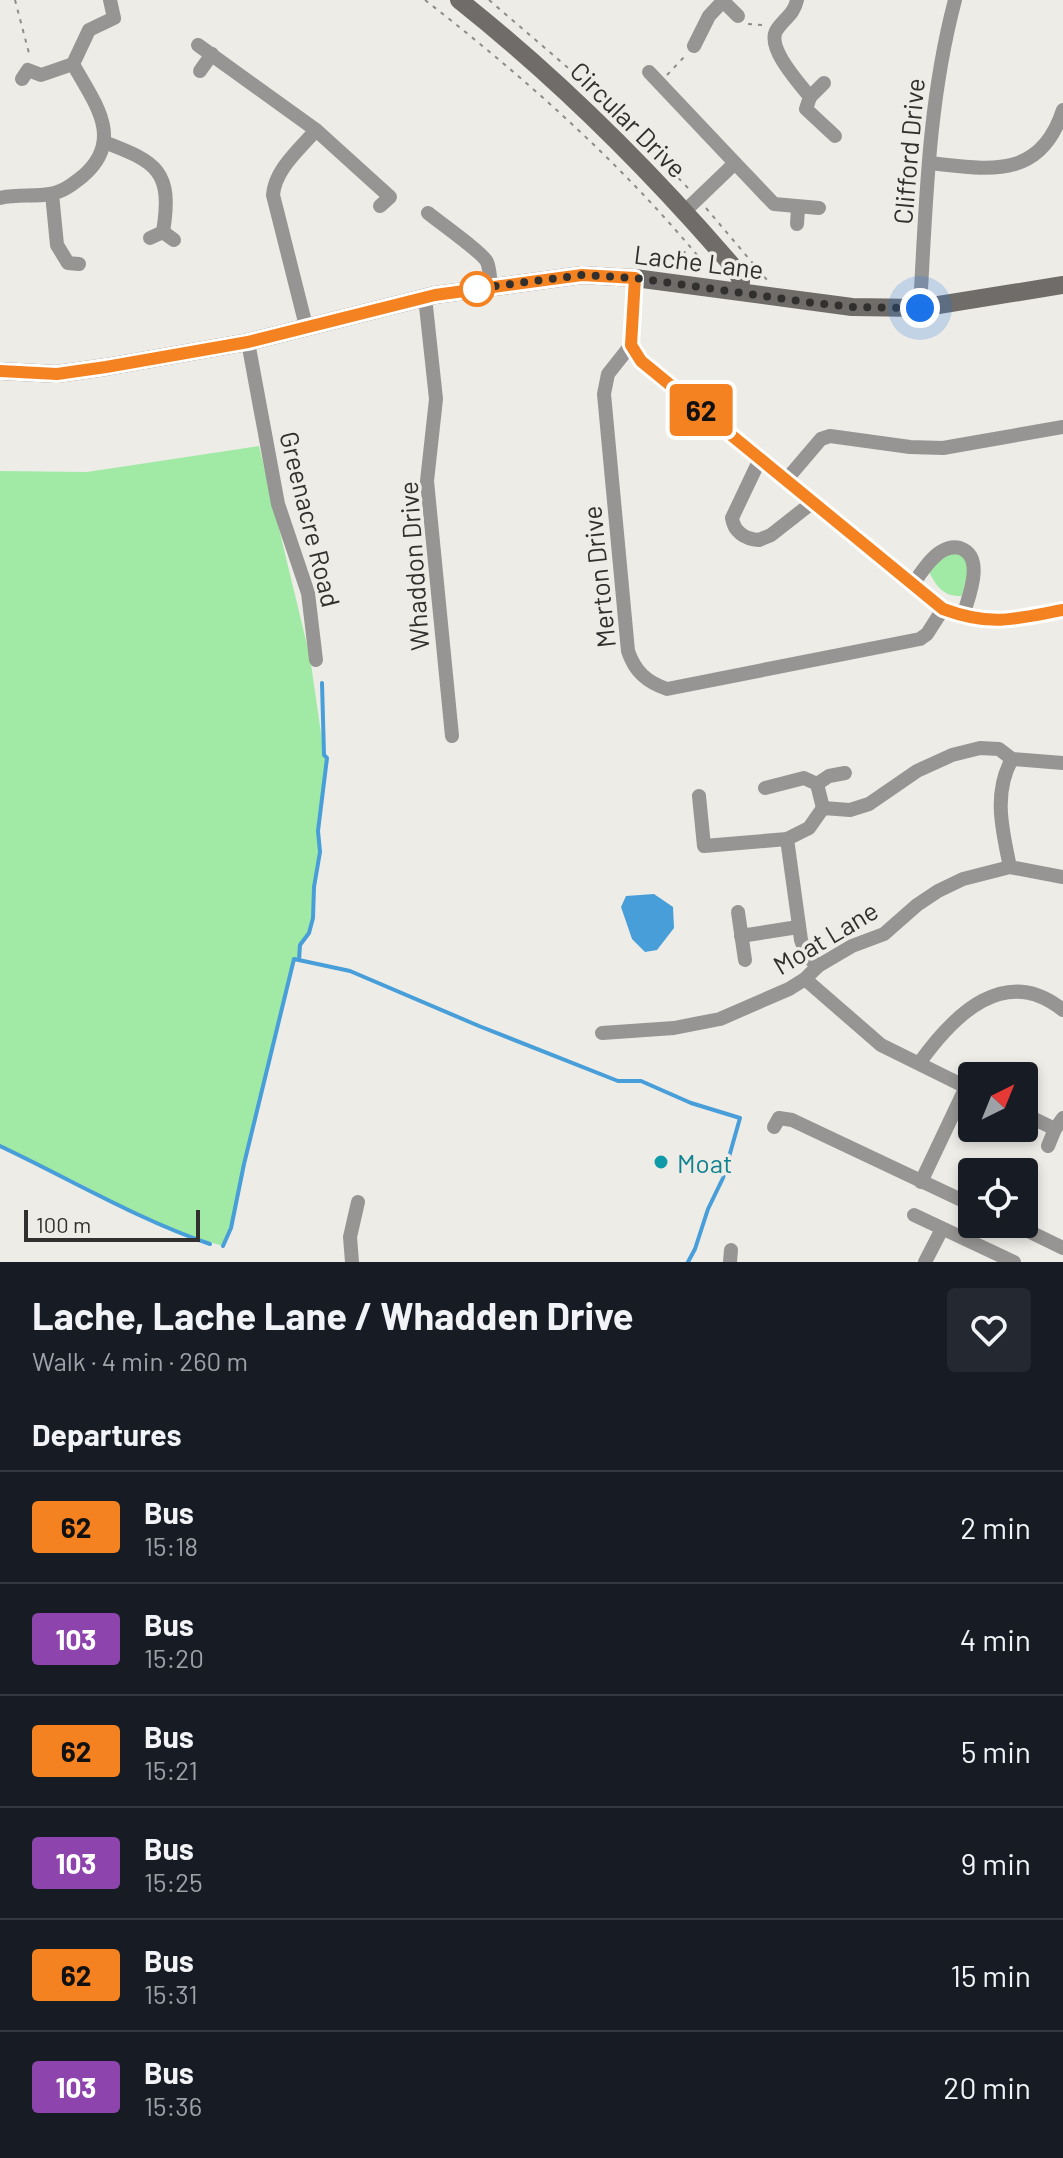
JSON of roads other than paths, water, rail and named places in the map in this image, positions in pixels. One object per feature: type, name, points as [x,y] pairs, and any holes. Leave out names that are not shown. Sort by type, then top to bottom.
[{"type":"street","points":[[27,69],[41,75],[73,64],[89,30],[117,18],[110,0]]},
{"type":"street","name":"Circular Drive","points":[[459,0],[567,90],[685,211],[736,270],[741,281],[740,291]]},
{"type":"street","points":[[694,46],[709,16],[723,0],[738,16]]},
{"type":"street","points":[[797,0],[791,16],[776,32],[775,41],[785,66],[810,97]]},
{"type":"street","name":"Clifford Drive","points":[[920,308],[932,108],[943,44],[955,0]]},
{"type":"street","points":[[198,45],[316,130],[390,197],[380,206]]},
{"type":"street","points":[[200,71],[212,54]]},
{"type":"street","points":[[0,198],[17,194],[52,194],[69,187],[88,171],[104,142],[105,128],[100,113],[73,64]]},
{"type":"street","points":[[654,78],[774,204],[819,208]]},
{"type":"street","points":[[824,83],[810,97],[806,109],[835,136]]},
{"type":"street","points":[[929,163],[996,170],[1010,166],[1037,151],[1059,133],[1063,110]]},
{"type":"street","points":[[306,326],[273,195],[274,184],[282,169],[316,130]]},
{"type":"street","points":[[104,142],[139,155],[162,177],[166,196],[162,237]]},
{"type":"street","points":[[685,211],[735,163]]},
{"type":"street","points":[[52,194],[57,245],[70,266]]},
{"type":"street","points":[[797,224],[798,208]]},
{"type":"street","points":[[425,233],[433,216],[465,244],[480,251],[488,263],[491,287]]},
{"type":"street","name":"Lache Lane","points":[[0,371],[57,374],[248,342],[425,297],[582,275],[665,281],[852,307],[920,308],[1063,285]]},
{"type":"street","points":[[635,278],[631,345],[641,361],[943,609],[984,621],[1009,621],[1063,610]]},
{"type":"street","name":"Whaddon Drive","points":[[425,297],[436,399],[427,481],[452,736]]},
{"type":"street","name":"Greenacre Road","points":[[248,342],[278,504],[308,593],[316,660]]},
{"type":"street","name":"Merton Drive","points":[[631,345],[608,374],[604,394],[628,651],[633,667],[642,677],[667,689],[920,639],[927,634],[943,609]]},
{"type":"street","points":[[786,480],[821,439],[830,436],[910,447],[943,448],[1063,427]]},
{"type":"street","points":[[760,459],[732,518],[733,526],[741,535],[759,540],[771,535],[813,502]]},
{"type":"street","points":[[913,584],[939,553],[953,547],[965,551],[971,556],[973,569],[963,616]]},
{"type":"street","points":[[823,808],[850,810],[869,804],[917,771],[952,755],[980,748],[999,749],[1012,759],[1063,763]]},
{"type":"street","points":[[1010,867],[999,794],[1003,774],[1012,759]]},
{"type":"street","points":[[817,784],[829,776],[845,773]]},
{"type":"street","points":[[765,788],[804,778],[817,784]]},
{"type":"street","points":[[699,796],[704,846],[787,839],[809,828],[823,808],[817,784]]},
{"type":"street","points":[[787,839],[798,927],[807,956],[818,966]]},
{"type":"street","name":"Moat Lane","points":[[602,1033],[674,1028],[720,1019],[805,979],[818,966],[852,946],[884,934],[917,905],[963,879],[1010,867],[1063,877]]},
{"type":"street","points":[[738,912],[745,960]]},
{"type":"street","points":[[741,936],[798,927]]},
{"type":"street","points":[[805,979],[881,1045],[958,1082]]},
{"type":"street","points":[[920,1062],[934,1043],[968,1010],[996,993],[1032,993],[1047,998],[1063,1010]]},
{"type":"street","points":[[921,1182],[958,1110]]},
{"type":"street","points":[[774,1127],[779,1118],[792,1120],[958,1199]]},
{"type":"street","points":[[1038,1118],[1059,1124],[1048,1146]]},
{"type":"street","points":[[352,1262],[350,1237],[358,1202]]},
{"type":"street","points":[[914,1215],[1014,1262]]},
{"type":"street","points":[[925,1262],[942,1229]]},
{"type":"street","points":[[1038,1236],[1063,1248]]},
{"type":"water","points":[[654,894],[673,907],[674,928],[657,950],[645,952],[632,939],[621,907],[626,896]]},
{"type":"waterway","points":[[299,960],[300,945],[309,933],[313,918],[320,852],[318,831],[327,758],[324,755],[322,683]]},
{"type":"waterway","points":[[223,1246],[231,1228],[294,959],[350,971],[618,1081],[641,1081],[691,1103],[740,1118],[723,1178],[688,1262]]},
{"type":"waterway","points":[[0,1146],[130,1211],[210,1244]]},
{"type":"place","name":"Moat","points":[[661,1162]]}]
